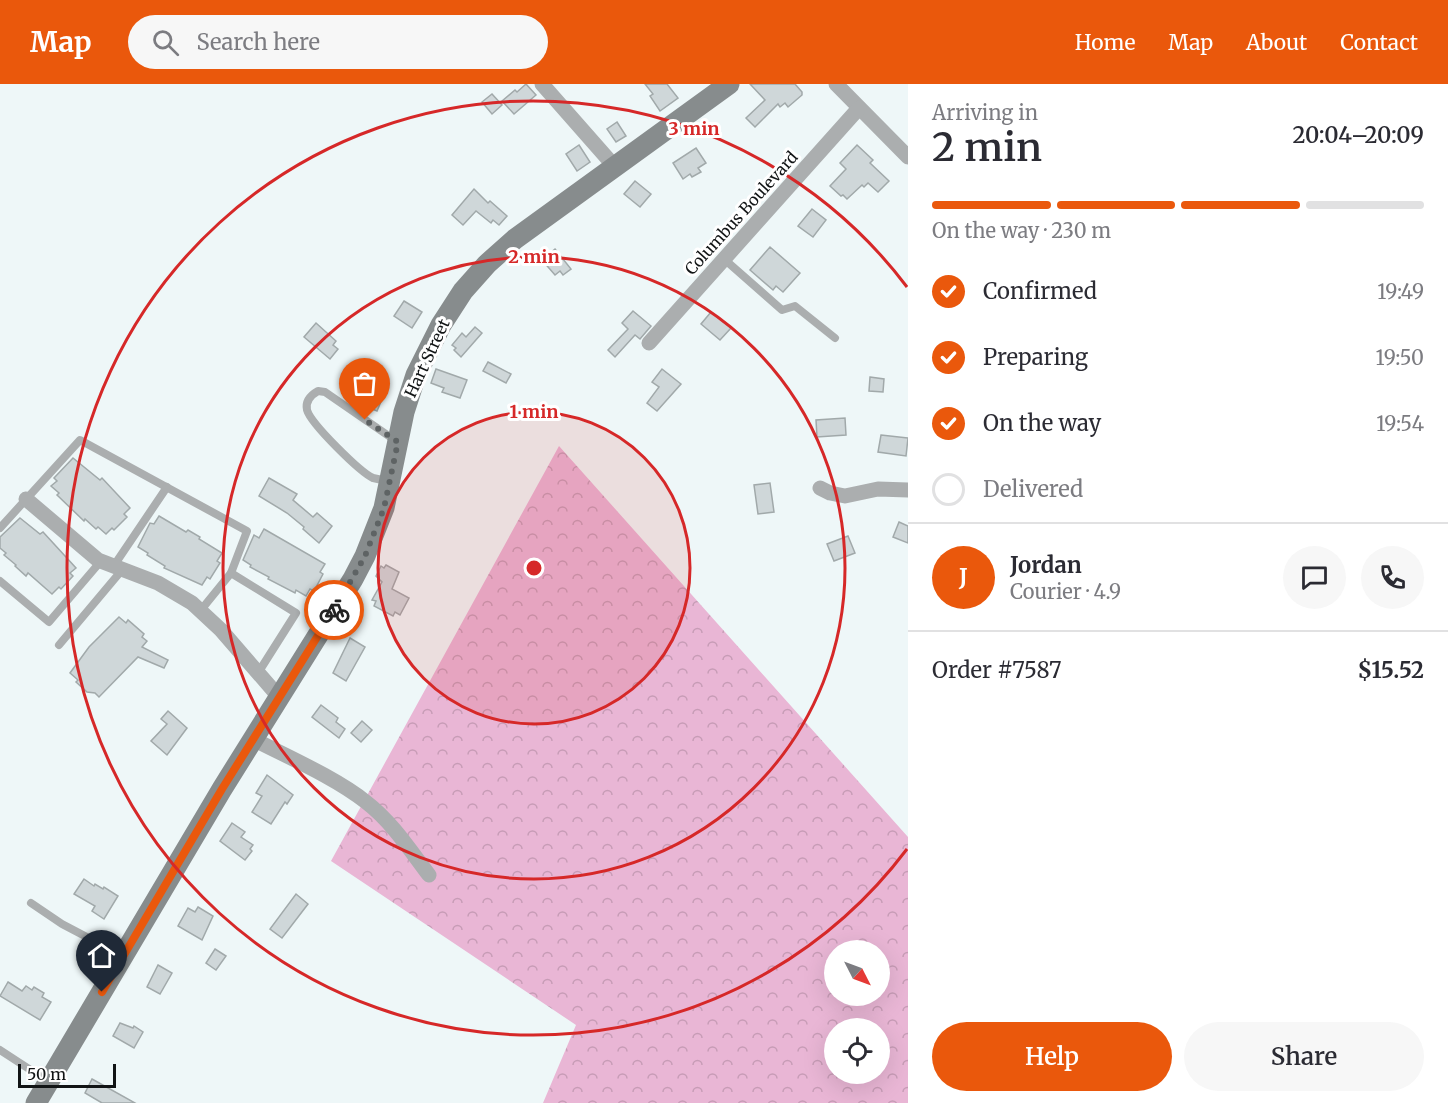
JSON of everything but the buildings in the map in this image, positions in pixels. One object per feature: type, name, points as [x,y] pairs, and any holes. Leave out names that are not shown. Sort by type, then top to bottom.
[{"type":"main road","name":"Hart Street","points":[[36,1103],[365,556],[384,508],[407,402],[416,375],[441,325],[463,291],[487,264],[515,239],[729,84]]},
{"type":"street","points":[[542,84],[615,167]]},
{"type":"street","points":[[836,84],[908,157]]},
{"type":"street","name":"Columbus Boulevard","points":[[649,343],[860,108]]},
{"type":"street","points":[[820,488],[845,496],[878,489],[908,490]]},
{"type":"street","points":[[26,499],[88,553],[112,566],[171,589],[201,610],[279,697]]},
{"type":"street","points":[[253,739],[340,785],[367,802],[394,830],[429,875]]},
{"type":"lane","points":[[724,259],[782,310],[795,306],[834,338]]},
{"type":"lane","points":[[389,481],[372,477],[341,451],[312,419],[307,409],[308,401],[311,395],[318,391],[325,392],[398,442]]},
{"type":"lane","points":[[0,528],[80,440],[247,531],[231,573],[201,610]]},
{"type":"lane","points":[[59,645],[167,487]]},
{"type":"lane","points":[[0,581],[49,622],[112,566]]},
{"type":"lane","points":[[231,573],[296,613],[258,673]]},
{"type":"lane","points":[[32,903],[62,924],[123,957]]},
{"type":"lane","points":[[0,1050],[49,1082]]},
{"type":"green space","points":[[559,446],[908,837],[908,1103],[543,1103],[576,1025],[331,861]]},
{"type":"way so far","points":[[334,610],[365,556],[384,508],[398,442],[365,420]]},
{"type":"route","points":[[102,992],[222,789],[334,610]]}]
